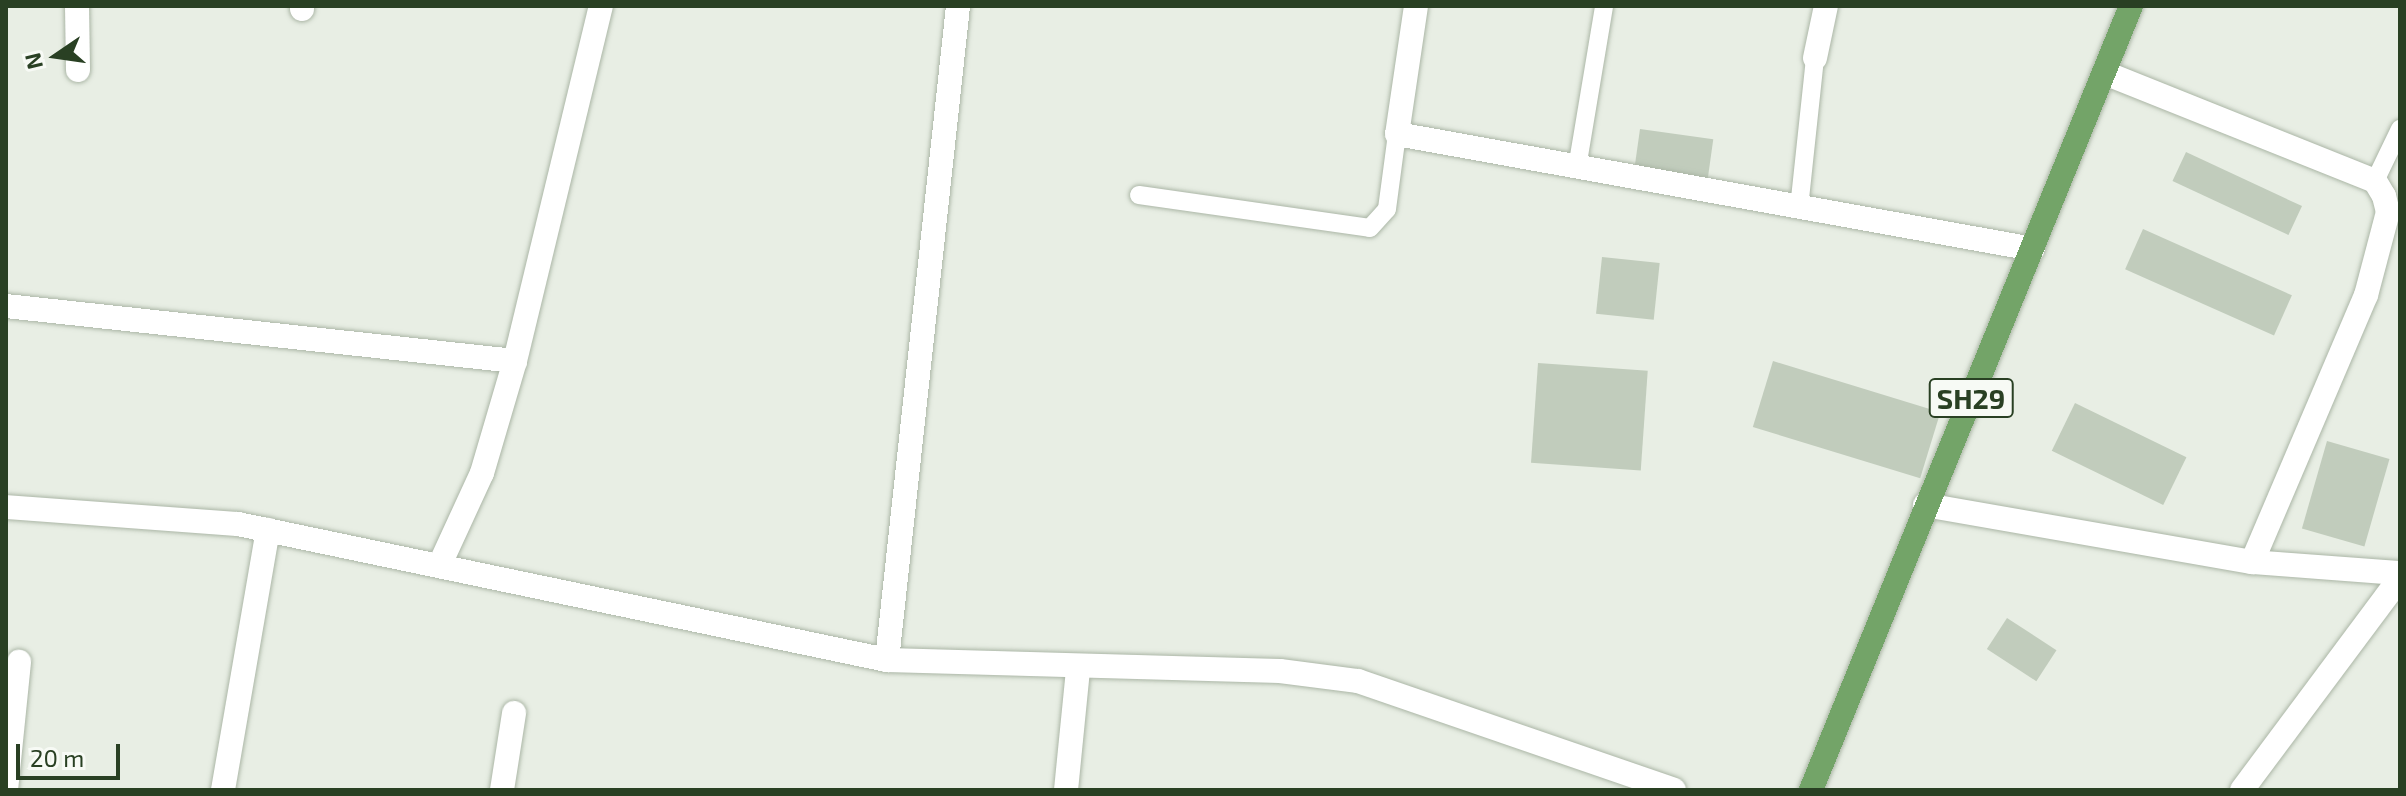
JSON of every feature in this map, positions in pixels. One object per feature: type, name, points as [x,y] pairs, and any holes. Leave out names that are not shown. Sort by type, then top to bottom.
[{"type":"main road","name":"SH29","points":[[1811,790],[2131,6]]},
{"type":"street","points":[[77,6],[78,70]]},
{"type":"street","points":[[441,562],[482,473],[515,361],[601,6]]},
{"type":"street","points":[[887,660],[958,6]]},
{"type":"street","points":[[1416,6],[1397,134],[2033,249]]},
{"type":"street","points":[[1815,58],[1826,6]]},
{"type":"street","points":[[2105,73],[2375,181],[2388,212],[2366,295],[2252,562]]},
{"type":"street","points":[[6,306],[515,361]]},
{"type":"street","points":[[1925,505],[2252,562],[2400,576]]},
{"type":"street","points":[[6,507],[268,530],[441,562],[887,660],[1078,670],[1280,671],[1358,681],[1674,790]]},
{"type":"street","points":[[223,790],[268,530]]},
{"type":"street","points":[[2242,790],[2400,576]]},
{"type":"street","points":[[6,790],[19,662]]},
{"type":"street","points":[[1066,790],[1078,670]]},
{"type":"street","points":[[502,790],[514,713]]},
{"type":"lane","points":[[1577,168],[1604,6]]},
{"type":"lane","points":[[1799,208],[1815,58]]},
{"type":"lane","points":[[2375,181],[2400,129]]},
{"type":"lane","points":[[1139,195],[1370,228],[1387,209],[1397,134]]},
{"type":"building","points":[[1640,129],[1713,139],[1707,181],[1634,171]]},
{"type":"building","points":[[2186,152],[2302,206],[2288,235],[2172,181]]},
{"type":"building","points":[[2143,229],[2292,295],[2274,335],[2125,269]]},
{"type":"building","points":[[1602,257],[1660,263],[1654,320],[1596,314]]},
{"type":"building","points":[[1773,361],[1940,412],[1920,478],[1753,427]]},
{"type":"building","points":[[1538,363],[1648,371],[1641,470],[1531,463]]},
{"type":"building","points":[[2075,403],[2186,457],[2163,505],[2052,451]]},
{"type":"building","points":[[2327,441],[2389,459],[2364,546],[2302,528]]},
{"type":"building","points":[[2007,618],[2056,650],[2036,681],[1987,649]]}]
